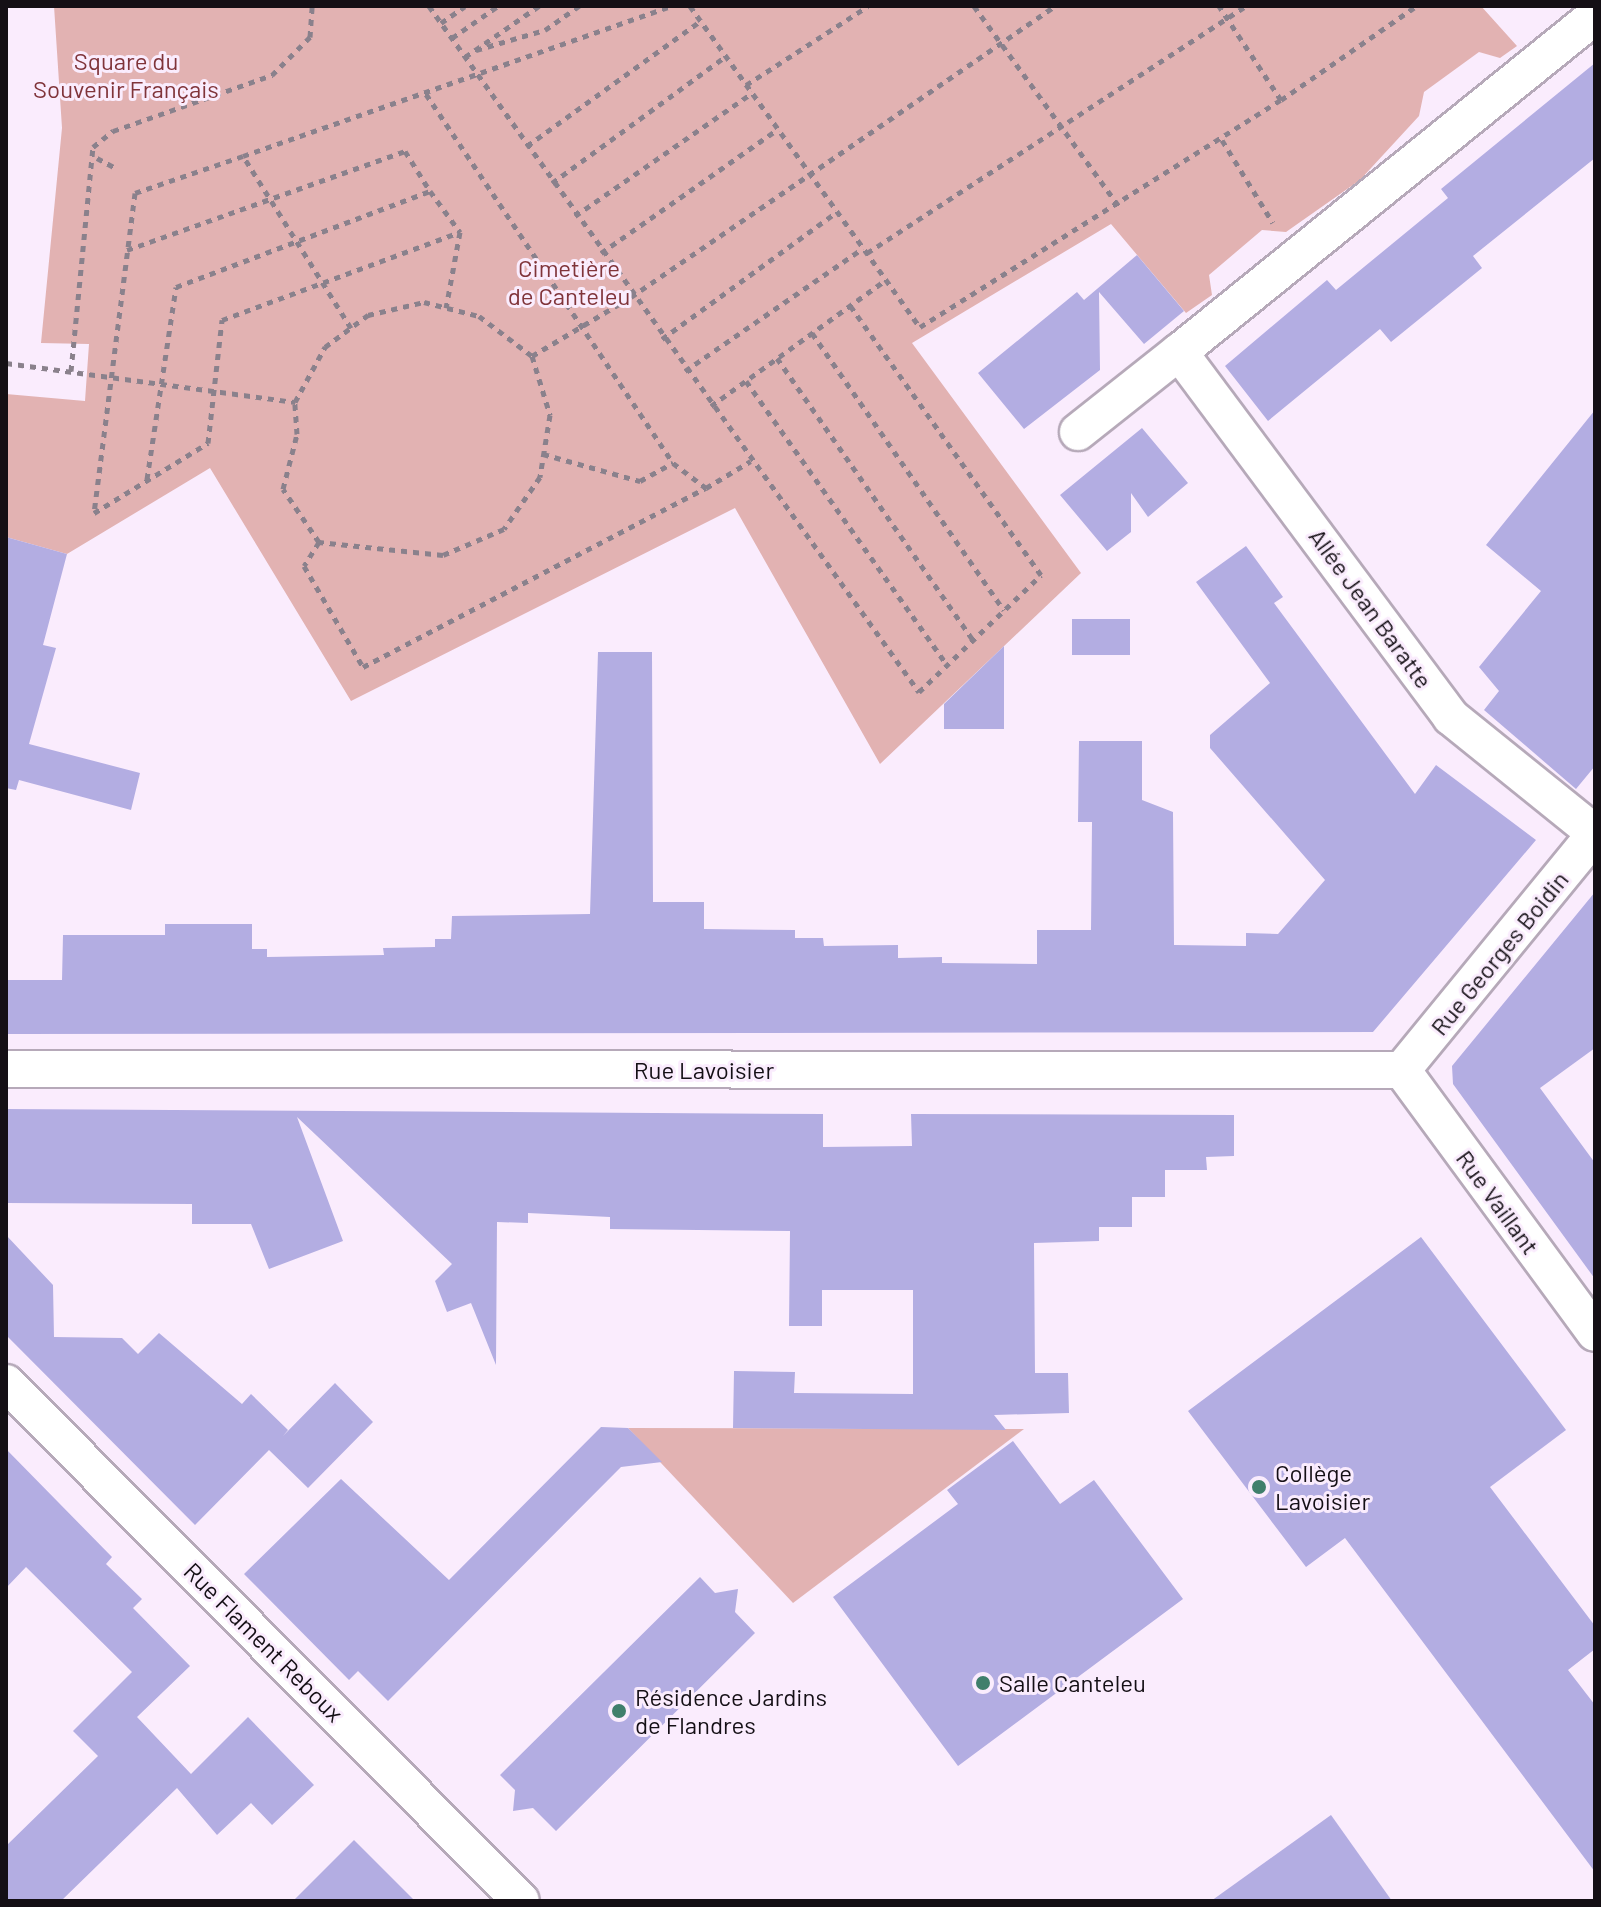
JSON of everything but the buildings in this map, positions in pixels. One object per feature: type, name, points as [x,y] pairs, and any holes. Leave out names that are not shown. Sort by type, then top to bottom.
[{"type":"street","points":[[1078,432],[1595,16]]},
{"type":"street","name":"Allée Jean Baratte","points":[[1179,352],[1451,717],[1595,834]]},
{"type":"street","name":"Rue Georges Boidin","points":[[1402,1070],[1595,834]]},
{"type":"street","name":"Rue Lavoisier","points":[[6,1069],[1402,1070]]},
{"type":"street","name":"Rue Vaillant","points":[[1402,1070],[1595,1333]]},
{"type":"street","name":"Rue Flament Reboux","points":[[6,1383],[521,1901]]},
{"type":"path","points":[[71,371],[97,158],[93,147],[113,131],[272,75],[310,37],[312,6]]},
{"type":"path","points":[[429,6],[631,297],[919,692],[1041,575],[850,305]]},
{"type":"path","points":[[441,23],[465,6]]},
{"type":"path","points":[[452,38],[498,6]]},
{"type":"path","points":[[465,57],[539,6]]},
{"type":"path","points":[[476,50],[545,30],[579,6]]},
{"type":"path","points":[[460,232],[321,280],[222,320],[208,443],[94,513],[135,193],[480,78],[671,6]]},
{"type":"path","points":[[690,6],[920,327],[1120,208],[1416,6]]},
{"type":"path","points":[[746,85],[868,6]]},
{"type":"path","points":[[974,6],[1120,208]]},
{"type":"path","points":[[532,356],[631,297],[1055,6]]},
{"type":"path","points":[[1219,6],[1281,100]]},
{"type":"path","points":[[685,371],[865,250],[1246,6]]},
{"type":"path","points":[[527,146],[700,21]]},
{"type":"path","points":[[552,183],[726,56]]},
{"type":"path","points":[[575,216],[752,93]]},
{"type":"path","points":[[426,94],[578,329],[673,463],[706,488]]},
{"type":"path","points":[[601,253],[778,129]]},
{"type":"path","points":[[1222,140],[1295,258]]},
{"type":"path","points":[[127,250],[405,151],[460,232],[446,308]]},
{"type":"path","points":[[243,156],[351,328]]},
{"type":"path","points":[[97,158],[114,167]]},
{"type":"path","points":[[147,480],[176,287],[430,191]]},
{"type":"path","points":[[662,339],[837,212]]},
{"type":"path","points":[[711,406],[886,280]]},
{"type":"path","points":[[424,302],[446,308],[479,316],[532,356],[550,415],[540,477],[504,529],[443,555],[319,542],[283,489],[297,434],[295,402],[325,347],[368,315],[424,302]]},
{"type":"path","points":[[812,333],[1004,610]]},
{"type":"path","points":[[777,358],[973,640]]},
{"type":"path","points":[[6,363],[295,402]]},
{"type":"path","points":[[746,381],[947,665]]},
{"type":"path","points":[[543,454],[640,481],[673,463]]},
{"type":"path","points":[[319,542],[304,566],[363,667],[706,488],[751,461]]},
{"type":"green space","name":"Cimetière de Canteleu","points":[[54,6],[1481,6],[1517,46],[1500,58],[1479,52],[1424,92],[1419,116],[1360,180],[1286,232],[1262,230],[1209,275],[1212,295],[1186,313],[1111,224],[912,343],[1081,573],[880,764],[735,508],[351,701],[210,468],[67,554],[6,537],[6,394],[85,401],[89,344],[41,343],[62,128]]},
{"type":"green space","points":[[628,1428],[1024,1429],[793,1603]]},
{"type":"place","name":"Collège Lavoisier","points":[[1259,1487]]},
{"type":"place","name":"Salle Canteleu","points":[[983,1683]]},
{"type":"place","name":"Résidence Jardins de Flandres","points":[[619,1711]]},
{"type":"park label","name":"Square du Souvenir Français","points":[[126,75]]}]
